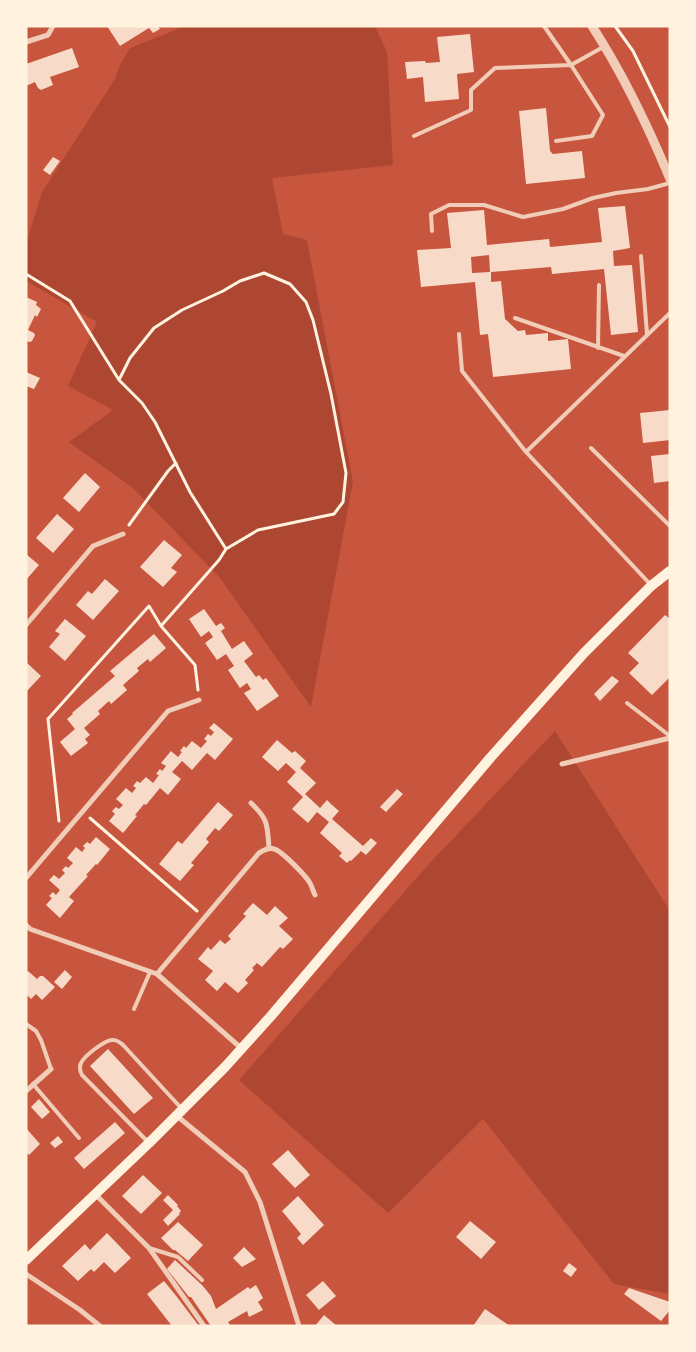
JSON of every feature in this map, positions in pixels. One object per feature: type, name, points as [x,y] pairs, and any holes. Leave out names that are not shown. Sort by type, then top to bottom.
[{"type":"main road","points":[[26,1260],[180,1113],[277,1009],[498,750],[584,653],[651,586],[670,571]]},
{"type":"street","points":[[26,42],[48,35],[53,26]]},
{"type":"street","points":[[592,26],[605,46],[648,128],[670,179]]},
{"type":"street","points":[[26,625],[93,546],[123,534]]},
{"type":"street","points":[[26,878],[168,711],[199,700]]},
{"type":"street","points":[[562,764],[670,737]]},
{"type":"street","points":[[251,803],[263,814],[267,823],[269,848]]},
{"type":"street","points":[[157,974],[259,852],[264,849],[269,848],[280,852],[310,883],[315,895]]},
{"type":"street","points":[[26,925],[157,974],[240,1048]]},
{"type":"street","points":[[26,1091],[51,1069]]},
{"type":"street","points":[[180,1113],[245,1172],[260,1202],[299,1326]]},
{"type":"street","points":[[95,1194],[149,1248],[204,1326]]},
{"type":"street","points":[[26,1274],[80,1310],[100,1326]]},
{"type":"lane","points":[[544,26],[602,115],[592,136],[556,141]]},
{"type":"lane","points":[[414,136],[471,110],[471,90],[495,68],[571,65],[605,46]]},
{"type":"lane","points":[[432,231],[432,214],[449,205],[484,205],[522,216],[563,209],[593,198],[648,189],[670,183]]},
{"type":"lane","points":[[641,256],[647,334]]},
{"type":"lane","points":[[598,348],[599,285]]},
{"type":"lane","points":[[526,452],[670,313]]},
{"type":"lane","points":[[515,318],[624,356]]},
{"type":"lane","points":[[459,334],[462,371],[526,452],[651,586]]},
{"type":"lane","points":[[591,448],[670,526]]},
{"type":"lane","points":[[627,703],[670,737]]},
{"type":"lane","points":[[134,1009],[150,972]]},
{"type":"lane","points":[[26,1024],[36,1031],[51,1069]]},
{"type":"lane","points":[[150,1143],[82,1075],[79,1069],[80,1063],[84,1058],[105,1042],[118,1041],[180,1113]]},
{"type":"lane","points":[[33,1084],[79,1138]]},
{"type":"lane","points":[[149,1248],[178,1257],[202,1280]]},
{"type":"path","points":[[615,26],[633,51],[670,127]]},
{"type":"path","points":[[119,380],[130,358],[154,328],[182,310],[240,281],[264,273],[290,284],[306,302],[313,320],[331,394],[345,464],[343,502],[334,514],[258,530],[226,548],[219,560],[161,626]]},
{"type":"path","points":[[26,274],[70,302],[119,380],[142,403],[155,422],[190,492],[226,548]]},
{"type":"path","points":[[123,534],[168,471],[176,463]]},
{"type":"path","points":[[61,836],[48,719],[149,606],[161,626],[195,665],[199,700]]},
{"type":"path","points":[[82,811],[205,918]]},
{"type":"shaded area","points":[[187,26],[375,26],[387,52],[393,165],[272,178],[283,234],[307,240],[353,482],[311,707],[220,578],[133,488],[69,442],[113,410],[68,386],[97,322],[26,281],[26,244],[42,192],[115,79],[119,67],[130,48]]},
{"type":"shaded area","points":[[555,731],[670,911],[670,1294],[614,1284],[483,1119],[388,1213],[239,1080],[428,865]]},
{"type":"building","points":[[107,26],[158,26],[160,29],[153,33],[149,28],[120,46]]},
{"type":"building","points":[[470,34],[474,72],[457,74],[459,99],[425,102],[423,77],[407,79],[405,62],[440,62],[437,37]]},
{"type":"building","points":[[72,48],[79,67],[50,77],[53,85],[41,90],[35,82],[26,86],[26,64]]},
{"type":"building","points":[[546,108],[550,151],[553,154],[582,151],[585,178],[526,184],[519,111]]},
{"type":"building","points":[[53,157],[60,161],[50,175],[43,170]]},
{"type":"building","points":[[625,206],[630,248],[613,251],[614,266],[632,265],[638,332],[611,335],[604,269],[552,274],[551,267],[491,272],[491,282],[501,281],[505,319],[518,331],[525,330],[526,335],[548,333],[548,341],[568,339],[571,369],[493,377],[488,334],[480,335],[475,282],[421,287],[417,250],[451,248],[447,213],[484,210],[487,245],[549,239],[550,247],[602,242],[598,208]],"holes":[[[489,255],[490,272],[472,273],[471,257]]]},
{"type":"building","points":[[26,297],[37,302],[36,305],[41,309],[37,317],[35,315],[28,330],[35,335],[30,342],[26,341]]},
{"type":"building","points":[[26,372],[40,378],[34,389],[26,386]]},
{"type":"building","points":[[670,410],[670,440],[643,443],[640,413]]},
{"type":"building","points":[[670,454],[670,481],[654,483],[651,456]]},
{"type":"building","points":[[85,473],[100,487],[79,512],[63,498]]},
{"type":"building","points":[[57,514],[74,529],[53,553],[36,538]]},
{"type":"building","points":[[164,540],[182,555],[171,568],[177,572],[163,587],[140,567]]},
{"type":"building","points":[[26,554],[39,565],[26,580]]},
{"type":"building","points":[[105,579],[119,591],[93,620],[76,605],[88,591],[92,594]]},
{"type":"building","points":[[204,609],[216,626],[221,623],[225,628],[221,631],[232,649],[244,641],[253,654],[244,661],[256,677],[259,675],[263,680],[266,678],[279,696],[257,711],[244,693],[251,689],[247,683],[240,688],[228,670],[234,666],[226,654],[217,660],[205,643],[213,637],[209,631],[201,637],[189,619]]},
{"type":"building","points":[[665,615],[670,619],[670,677],[652,695],[629,673],[639,663],[628,653]]},
{"type":"building","points":[[65,619],[86,636],[65,661],[49,647],[60,634],[55,631]]},
{"type":"building","points":[[154,634],[166,648],[150,662],[148,659],[137,668],[139,671],[123,685],[127,690],[111,704],[109,701],[98,711],[100,714],[84,728],[90,735],[85,739],[88,743],[71,756],[60,742],[75,729],[67,719],[115,676],[110,671]]},
{"type":"building","points":[[26,662],[41,676],[26,692]]},
{"type":"building","points":[[612,676],[619,681],[600,701],[594,694]]},
{"type":"building","points":[[214,723],[233,739],[215,760],[207,753],[192,770],[182,761],[172,772],[181,779],[168,795],[160,788],[146,805],[144,804],[123,833],[109,821],[115,814],[112,811],[116,807],[119,809],[123,805],[116,799],[126,788],[132,793],[136,788],[133,786],[137,781],[140,783],[146,777],[153,783],[159,775],[156,774],[166,766],[161,763],[171,751],[178,757],[184,746],[186,748],[192,741],[201,748],[207,741],[204,739],[208,734],[211,736],[214,732],[209,728]]},
{"type":"building","points":[[277,740],[292,753],[295,751],[306,761],[300,768],[316,783],[305,794],[320,808],[327,800],[339,811],[332,819],[363,846],[371,838],[377,843],[366,855],[361,851],[347,863],[339,856],[342,853],[320,833],[329,822],[317,812],[308,823],[292,809],[303,797],[287,782],[296,772],[286,763],[278,771],[262,757]]},
{"type":"building","points":[[397,789],[403,794],[386,812],[380,807]]},
{"type":"building","points":[[218,802],[233,815],[219,831],[215,828],[206,839],[209,842],[191,863],[194,865],[180,881],[159,864],[178,841],[182,844]]},
{"type":"building","points":[[96,837],[110,849],[69,897],[74,901],[60,918],[46,905],[52,898],[49,896],[53,892],[56,895],[60,890],[49,880],[54,875],[59,879],[65,873],[62,870],[66,866],[68,868],[73,863],[67,858],[76,847],[82,852],[85,848],[83,846],[87,842],[90,844]]},
{"type":"building","points":[[253,903],[267,915],[275,906],[288,918],[279,926],[293,939],[283,949],[280,947],[262,967],[257,963],[252,968],[254,970],[245,980],[248,983],[238,993],[225,982],[217,991],[205,980],[213,971],[198,959],[208,947],[211,950],[220,940],[225,944],[231,939],[228,936],[246,916],[243,914]]},
{"type":"building","points":[[65,970],[72,977],[62,989],[54,982]]},
{"type":"building","points":[[28,971],[37,979],[43,976],[55,987],[42,1000],[36,994],[31,999],[26,994],[26,973]]},
{"type":"building","points":[[108,1049],[153,1098],[134,1114],[90,1066]]},
{"type":"building","points":[[39,1099],[50,1112],[42,1119],[31,1107]]},
{"type":"building","points":[[115,1122],[125,1133],[84,1169],[74,1158]]},
{"type":"building","points":[[26,1128],[40,1144],[29,1155],[26,1152]]},
{"type":"building","points":[[58,1136],[63,1142],[55,1148],[50,1143]]},
{"type":"building","points":[[288,1150],[310,1175],[295,1188],[272,1164]]},
{"type":"building","points":[[143,1175],[162,1193],[141,1214],[122,1196]]},
{"type":"building","points":[[168,1195],[181,1211],[168,1226],[163,1220],[173,1210],[163,1200]]},
{"type":"building","points":[[298,1196],[324,1225],[303,1245],[297,1238],[301,1234],[282,1211]]},
{"type":"building","points":[[470,1221],[496,1242],[481,1259],[456,1237]]},
{"type":"building","points":[[178,1222],[203,1245],[188,1261],[161,1238]]},
{"type":"building","points":[[107,1233],[131,1258],[115,1273],[104,1262],[94,1272],[91,1269],[78,1281],[62,1266],[85,1244],[90,1250]]},
{"type":"building","points":[[244,1247],[256,1259],[242,1267],[233,1258]]},
{"type":"building","points":[[175,1260],[202,1285],[211,1296],[216,1309],[248,1287],[250,1289],[256,1285],[263,1298],[258,1302],[263,1310],[249,1317],[247,1311],[228,1322],[230,1325],[228,1326],[211,1326],[191,1297],[189,1297],[167,1269]]},
{"type":"building","points":[[569,1263],[577,1269],[571,1277],[563,1271]]},
{"type":"building","points":[[164,1281],[199,1326],[172,1326],[147,1294]]},
{"type":"building","points":[[323,1281],[336,1296],[319,1310],[306,1295]]},
{"type":"building","points":[[629,1288],[670,1302],[670,1310],[661,1321],[624,1294]]},
{"type":"building","points":[[485,1309],[510,1326],[473,1326]]},
{"type":"building","points":[[324,1315],[337,1326],[315,1326]]}]
